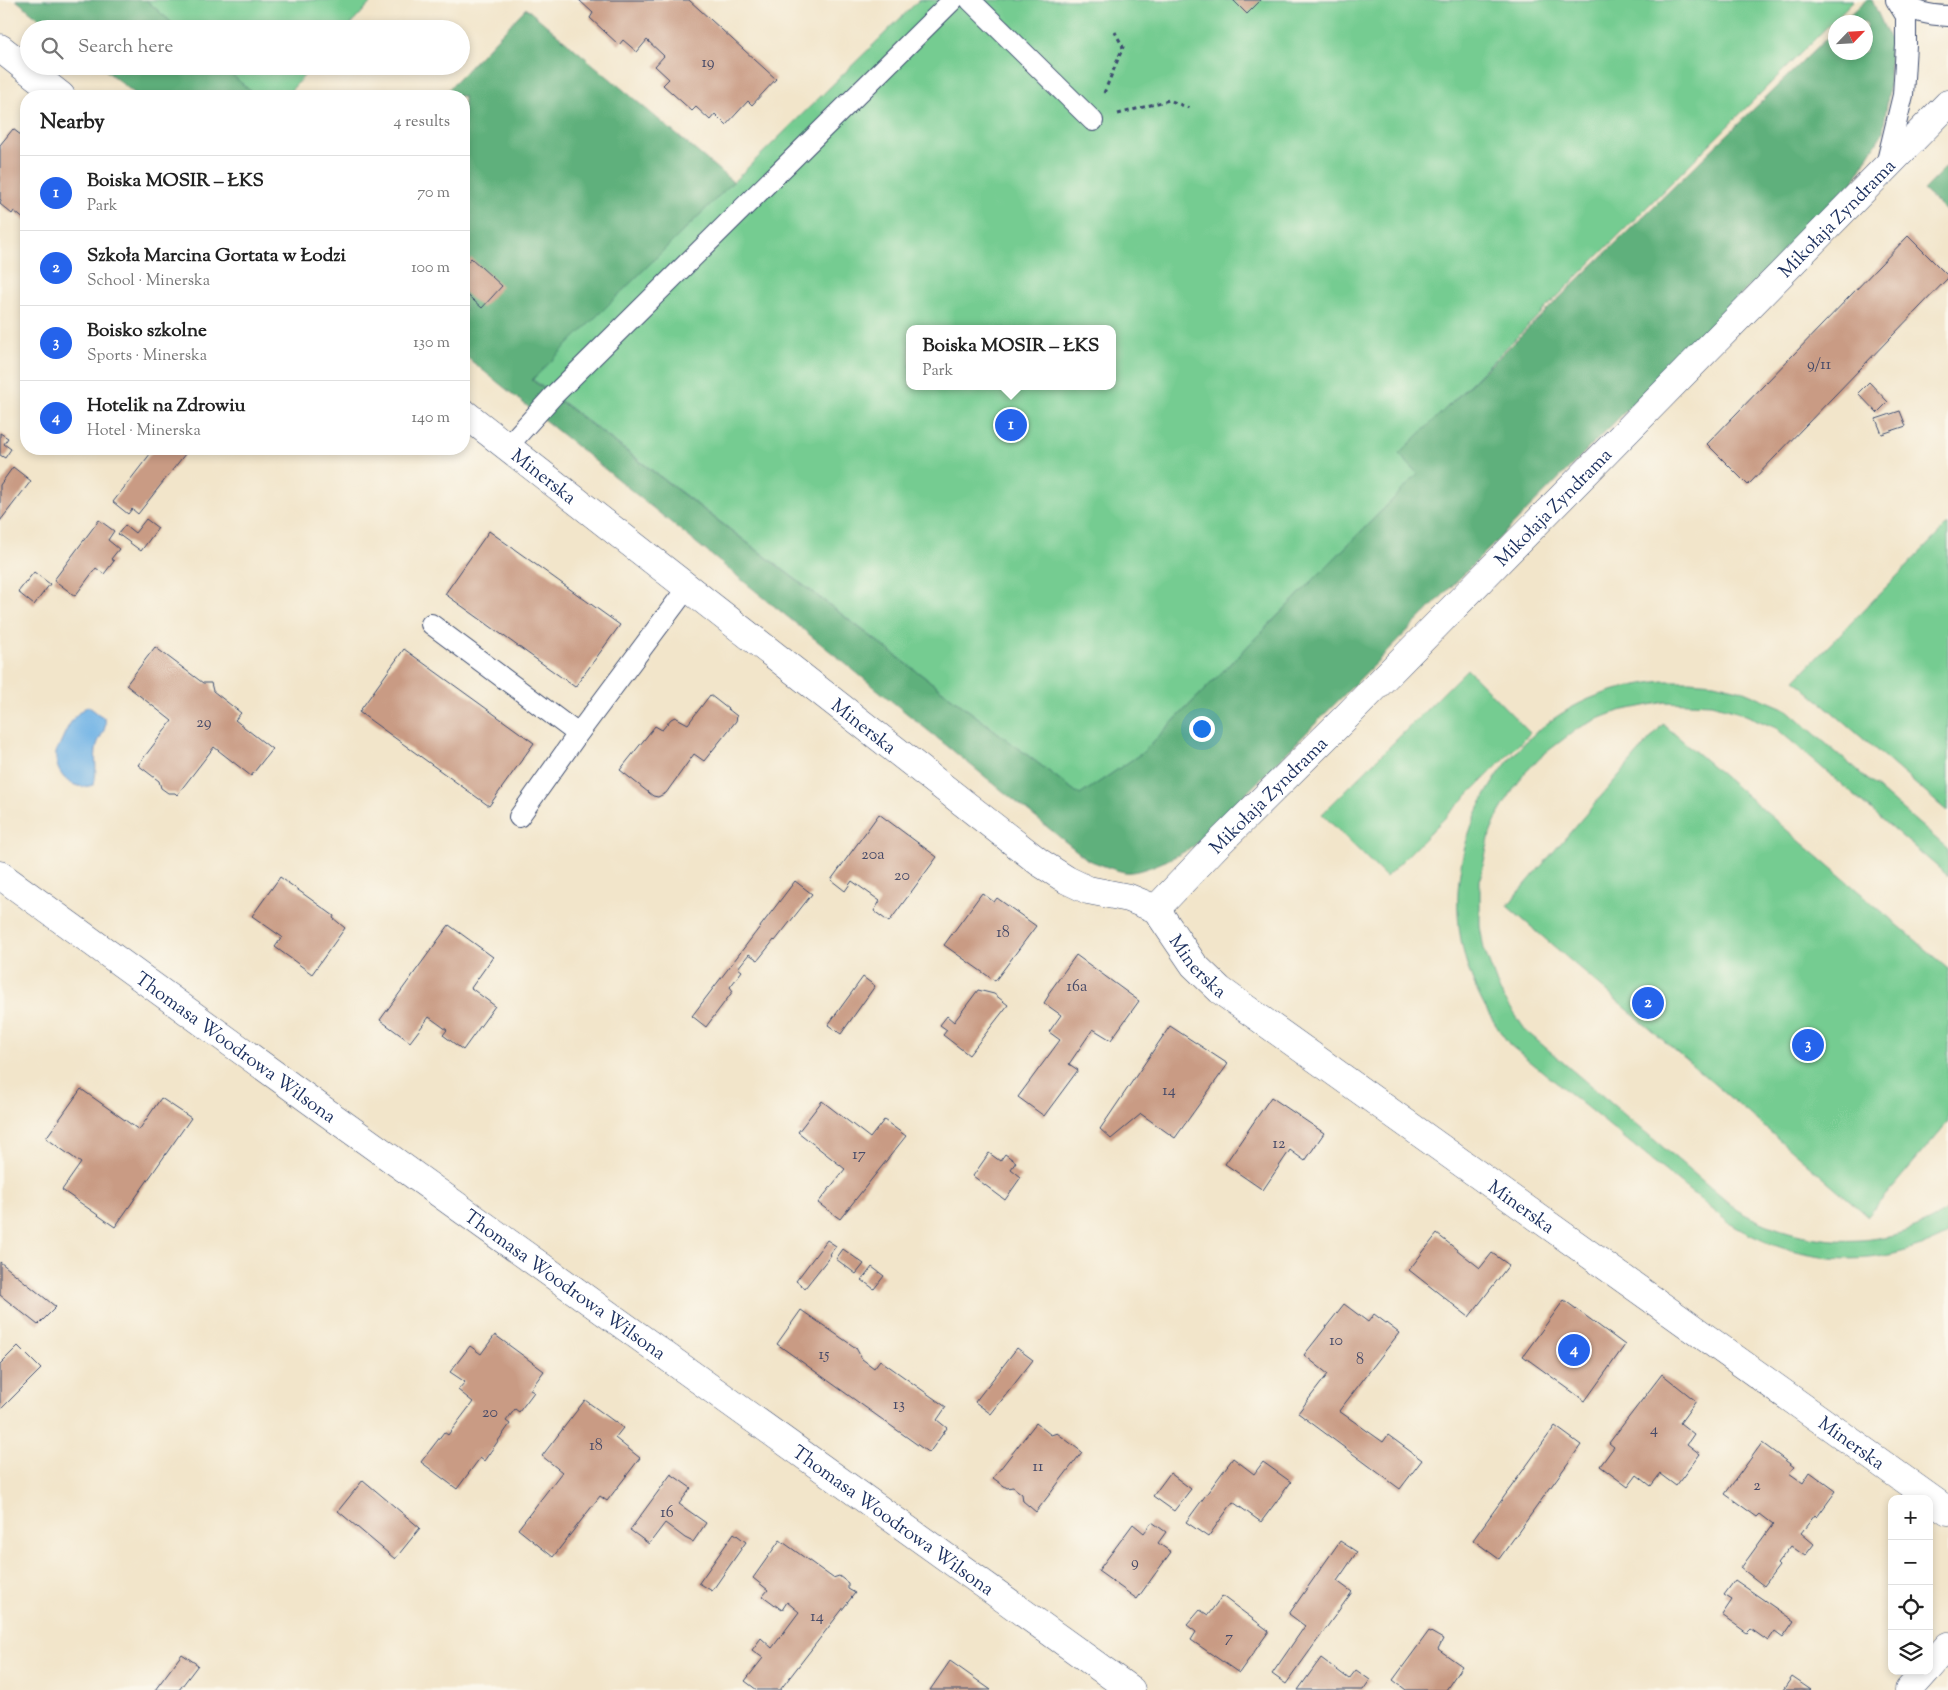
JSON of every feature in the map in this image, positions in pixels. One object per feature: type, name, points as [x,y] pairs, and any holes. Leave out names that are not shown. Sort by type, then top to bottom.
[{"type":"street","points":[[0,48],[20,64]]},
{"type":"street","points":[[34,75],[53,90]]},
{"type":"street","name":"Mikołaja Zyndrama","points":[[1156,909],[1948,104]]},
{"type":"street","name":"Minerska","points":[[470,418],[1039,862],[1067,880],[1088,890],[1129,898],[1156,909],[1194,965],[1220,990],[1948,1511]]},
{"type":"street","name":"Thomasa Woodrowa Wilsona","points":[[0,875],[322,1109],[1131,1690]]},
{"type":"street","points":[[1933,1663],[1948,1646]]},
{"type":"street","points":[[1910,1690],[1923,1675]]},
{"type":"lane","points":[[507,447],[553,396],[953,0]]},
{"type":"lane","points":[[970,0],[1093,121]]},
{"type":"lane","points":[[1885,169],[1903,95],[1906,16],[1896,0]]},
{"type":"lane","points":[[1900,0],[1908,7],[1926,14],[1948,16]]},
{"type":"lane","points":[[519,817],[578,734],[688,588]]},
{"type":"lane","points":[[431,624],[578,734]]},
{"type":"path","points":[[1093,121],[1123,47],[1115,32]]},
{"type":"path","points":[[1093,121],[1169,100],[1189,108]]},
{"type":"green space","points":[[16,0],[146,0],[169,20],[41,20]]},
{"type":"green space","points":[[146,0],[373,0],[355,20],[169,20]]},
{"type":"green space","points":[[919,0],[1854,0],[1839,15],[1828,15],[1828,26],[1400,454],[1418,474],[1142,753],[1080,795],[532,379]]},
{"type":"green space","points":[[1866,0],[1872,0],[1890,40],[1889,89],[1883,132],[1853,182],[1194,846],[1171,859],[1131,872],[1125,872],[1088,860],[470,360],[470,90],[448,90],[462,75],[470,75],[470,67],[526,8],[733,182],[532,380],[1080,795],[1142,753],[1418,474],[1399,454],[1828,37],[1828,60],[1873,60],[1873,15],[1850,15]]},
{"type":"green space","points":[[111,75],[232,75],[249,90],[130,90]]},
{"type":"green space","points":[[232,75],[305,75],[291,90],[249,90]]},
{"type":"green space","points":[[1948,165],[1948,213],[1923,190]]},
{"type":"green space","points":[[1948,524],[1948,812],[1795,680]]},
{"type":"green space","points":[[1467,669],[1530,733],[1386,877],[1322,814]]},
{"type":"green space","points":[[1663,681],[1714,683],[1739,689],[1786,709],[1948,849],[1948,876],[1776,728],[1734,710],[1711,704],[1665,702],[1619,711],[1577,729],[1540,757],[1524,774],[1511,793],[1499,813],[1490,834],[1480,880],[1480,926],[1484,949],[1500,992],[1526,1031],[1737,1210],[1788,1232],[1815,1238],[1843,1240],[1870,1239],[1897,1234],[1923,1224],[1948,1210],[1948,1234],[1920,1246],[1893,1254],[1865,1258],[1809,1255],[1782,1248],[1755,1237],[1729,1223],[1510,1045],[1484,1005],[1472,979],[1461,938],[1458,897],[1463,856],[1475,816],[1495,780],[1521,747],[1552,720],[1598,695],[1625,687]]},
{"type":"green space","points":[[1663,724],[1948,968],[1948,1122],[1868,1216],[1507,906]]},
{"type":"water","points":[[88,706],[105,719],[105,723],[96,750],[96,770],[93,785],[78,786],[66,780],[61,774],[56,761],[56,753],[70,723],[77,714]]},
{"type":"building","points":[[579,0],[689,0],[776,79],[752,105],[748,101],[726,125],[715,114],[710,120],[696,107],[692,111],[663,85],[669,79],[655,66],[664,56],[647,40],[637,52],[623,40],[619,45],[590,18],[593,13]]},
{"type":"building","points":[[1233,0],[1261,0],[1247,14]]},
{"type":"building","points":[[13,129],[20,134],[20,216],[14,211],[12,214],[0,204],[0,145]]},
{"type":"building","points":[[1908,236],[1948,278],[1748,485],[1707,444]]},
{"type":"building","points":[[471,258],[502,286],[482,308],[470,297]]},
{"type":"building","points":[[1869,382],[1888,402],[1877,413],[1858,393]]},
{"type":"building","points":[[1900,411],[1906,426],[1882,434],[1876,419]]},
{"type":"building","points":[[0,433],[8,438],[4,444],[11,449],[5,458],[0,455]]},
{"type":"building","points":[[149,455],[184,455],[138,514],[132,509],[128,514],[113,502]]},
{"type":"building","points":[[13,467],[31,481],[0,521],[0,485]]},
{"type":"building","points":[[146,519],[158,528],[141,551],[118,534],[125,525],[135,533]]},
{"type":"building","points":[[99,520],[114,531],[108,540],[119,549],[111,559],[114,561],[104,574],[96,568],[75,596],[54,580]]},
{"type":"building","points":[[489,531],[620,625],[575,687],[445,594]]},
{"type":"building","points":[[34,572],[50,584],[34,605],[18,592]]},
{"type":"building","points":[[155,647],[203,683],[211,683],[213,691],[241,713],[235,720],[272,749],[251,776],[214,747],[177,795],[175,793],[168,793],[161,788],[159,781],[138,765],[172,721],[126,685]]},
{"type":"building","points":[[404,649],[534,743],[489,806],[359,712]]},
{"type":"building","points":[[710,695],[737,716],[736,721],[704,761],[694,754],[666,793],[658,797],[653,796],[620,770],[655,726],[662,730],[675,717],[688,724]]},
{"type":"building","points":[[879,814],[937,857],[889,922],[874,911],[880,901],[852,881],[845,891],[831,880]]},
{"type":"building","points":[[280,877],[334,916],[333,918],[345,928],[312,974],[275,947],[282,937],[252,916]]},
{"type":"building","points":[[795,881],[812,894],[758,960],[749,954],[738,968],[742,971],[730,987],[733,991],[706,1027],[692,1016]]},
{"type":"building","points":[[982,893],[994,902],[997,898],[1036,926],[995,981],[944,945]]},
{"type":"building","points":[[449,925],[493,957],[471,988],[495,1006],[463,1050],[443,1035],[447,1030],[429,1017],[410,1042],[380,1020]]},
{"type":"building","points":[[1076,955],[1139,1001],[1111,1040],[1093,1029],[1069,1064],[1078,1070],[1044,1116],[1018,1097],[1060,1040],[1049,1032],[1061,1015],[1044,1003],[1048,994]]},
{"type":"building","points":[[863,977],[875,986],[841,1034],[828,1025]]},
{"type":"building","points":[[978,990],[994,994],[1008,1005],[969,1055],[943,1035],[947,1030],[940,1025],[947,1016],[954,1022]]},
{"type":"building","points":[[1170,1026],[1228,1064],[1175,1138],[1141,1114],[1111,1139],[1100,1129]]},
{"type":"building","points":[[81,1089],[139,1130],[161,1098],[191,1118],[115,1227],[62,1190],[81,1163],[46,1138]]},
{"type":"building","points":[[1271,1097],[1324,1133],[1305,1161],[1290,1150],[1263,1190],[1225,1164]]},
{"type":"building","points":[[822,1101],[870,1138],[884,1120],[906,1136],[840,1219],[818,1203],[845,1169],[798,1132]]},
{"type":"building","points":[[989,1153],[1000,1161],[1005,1154],[1016,1162],[1011,1169],[1021,1177],[1005,1200],[973,1176]]},
{"type":"building","points":[[1437,1234],[1480,1268],[1492,1253],[1509,1265],[1469,1317],[1409,1270]]},
{"type":"building","points":[[827,1240],[836,1246],[805,1288],[796,1281]]},
{"type":"building","points":[[843,1249],[864,1264],[856,1274],[836,1259]]},
{"type":"building","points":[[0,1262],[56,1307],[38,1325],[0,1295]]},
{"type":"building","points":[[872,1267],[884,1276],[874,1289],[862,1280]]},
{"type":"building","points":[[1564,1300],[1625,1345],[1585,1401],[1523,1356]]},
{"type":"building","points":[[1344,1304],[1368,1322],[1374,1314],[1399,1333],[1339,1411],[1383,1442],[1388,1435],[1422,1460],[1400,1489],[1298,1413],[1328,1374],[1304,1355]]},
{"type":"building","points":[[801,1310],[856,1348],[862,1359],[874,1368],[880,1360],[946,1407],[937,1420],[947,1428],[929,1453],[777,1344]]},
{"type":"building","points":[[495,1335],[544,1371],[530,1390],[534,1392],[519,1412],[515,1409],[506,1421],[510,1424],[484,1461],[480,1458],[457,1489],[421,1462],[444,1432],[448,1435],[473,1402],[458,1390],[465,1382],[450,1372],[470,1346],[481,1354]]},
{"type":"building","points":[[18,1346],[41,1369],[0,1410],[0,1364]]},
{"type":"building","points":[[1017,1348],[1033,1360],[991,1414],[975,1402]]},
{"type":"building","points":[[1662,1374],[1696,1401],[1680,1423],[1694,1434],[1687,1444],[1700,1454],[1676,1486],[1660,1474],[1651,1486],[1637,1475],[1628,1487],[1600,1466],[1614,1447],[1609,1443]]},
{"type":"building","points":[[585,1400],[623,1428],[615,1438],[640,1458],[607,1501],[600,1496],[553,1557],[518,1529],[562,1472],[542,1456]]},
{"type":"building","points":[[1036,1423],[1051,1435],[1057,1433],[1082,1452],[1036,1512],[1023,1501],[1022,1494],[1013,1487],[1007,1488],[993,1478]]},
{"type":"building","points":[[1555,1426],[1581,1445],[1499,1559],[1473,1540]]},
{"type":"building","points":[[1762,1443],[1794,1467],[1789,1473],[1803,1483],[1810,1472],[1836,1491],[1817,1517],[1815,1515],[1801,1533],[1814,1544],[1805,1556],[1791,1546],[1777,1564],[1779,1566],[1764,1586],[1741,1568],[1773,1524],[1760,1514],[1757,1517],[1725,1494]]},
{"type":"building","points":[[1233,1458],[1254,1474],[1263,1462],[1291,1482],[1261,1522],[1233,1502],[1208,1537],[1186,1522]]},
{"type":"building","points":[[1170,1473],[1191,1489],[1174,1511],[1153,1496]]},
{"type":"building","points":[[671,1474],[691,1488],[679,1504],[706,1523],[693,1542],[665,1523],[649,1544],[630,1530]]},
{"type":"building","points":[[363,1480],[420,1528],[395,1559],[338,1511]]},
{"type":"building","points":[[1152,1522],[1166,1532],[1158,1543],[1171,1552],[1137,1599],[1098,1571],[1133,1524],[1144,1533]]},
{"type":"building","points":[[734,1533],[746,1542],[712,1591],[699,1583]]},
{"type":"building","points":[[780,1540],[833,1578],[839,1576],[848,1583],[848,1589],[855,1593],[780,1690],[757,1690],[745,1681],[763,1658],[752,1650],[761,1638],[772,1648],[799,1612],[787,1602],[782,1610],[763,1596],[768,1590],[753,1578]]},
{"type":"building","points":[[1340,1541],[1357,1552],[1337,1581],[1352,1592],[1286,1684],[1272,1674],[1305,1626],[1289,1614]]},
{"type":"building","points":[[1735,1580],[1794,1621],[1783,1637],[1775,1631],[1768,1641],[1751,1629],[1747,1633],[1722,1615],[1732,1600],[1724,1595]]},
{"type":"building","points":[[1222,1596],[1269,1631],[1239,1673],[1191,1640],[1196,1632],[1187,1625],[1200,1610],[1208,1615]]},
{"type":"building","points":[[1429,1631],[1443,1639],[1438,1649],[1462,1666],[1446,1690],[1406,1690],[1393,1680]]},
{"type":"building","points":[[182,1654],[198,1665],[179,1690],[155,1690]]},
{"type":"building","points":[[1321,1658],[1349,1679],[1356,1670],[1370,1680],[1363,1690],[1298,1690]]},
{"type":"building","points":[[950,1661],[991,1690],[930,1690]]},
{"type":"building","points":[[1792,1677],[1811,1690],[1783,1690]]},
{"type":"place","name":"Boiska MOSIR – ŁKS","points":[[1011,425]]},
{"type":"place","name":"Szkoła Marcina Gortata w Łodzi","points":[[1648,1003]]},
{"type":"place","name":"Boisko szkolne","points":[[1808,1045]]},
{"type":"place","name":"Hotelik na Zdrowiu","points":[[1574,1350]]}]
